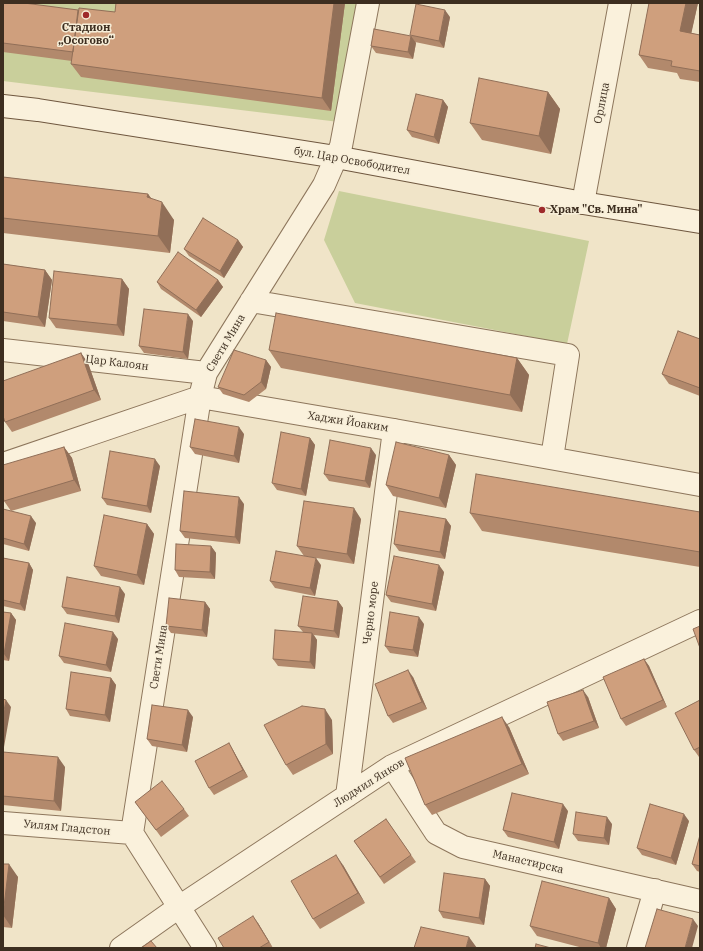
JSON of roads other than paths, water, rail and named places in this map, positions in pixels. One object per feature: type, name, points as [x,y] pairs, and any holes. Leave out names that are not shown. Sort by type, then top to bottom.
[{"type":"street","name":"Свети Мина","points":[[132,833],[200,397],[206,373],[324,185],[339,151],[368,3]]},
{"type":"street","name":"Орлица","points":[[583,203],[620,3]]},
{"type":"street","name":"бул. Цар Освободител","points":[[3,106],[339,151],[583,203],[700,222]]},
{"type":"street","points":[[251,302],[568,355],[552,458]]},
{"type":"street","name":"Цар Калоян","points":[[3,350],[206,373]]},
{"type":"street","name":"Хаджи Йоаким","points":[[3,464],[200,397],[552,458],[700,486]]},
{"type":"street","name":"Черно море","points":[[347,796],[394,430]]},
{"type":"street","name":"Людмил Янков","points":[[121,948],[179,907],[392,766],[700,621]]},
{"type":"street","name":"Манастирска","points":[[392,766],[436,834],[463,847],[700,901]]},
{"type":"street","name":"Уилям Гладстон","points":[[3,823],[132,833]]},
{"type":"street","points":[[132,833],[205,948]]},
{"type":"street","points":[[638,948],[655,890]]},
{"type":"place","name":"Стадион „Осогово“","points":[[86,15]]},
{"type":"place","name":"Храм \"Св. Мина\"","points":[[542,210]]}]
